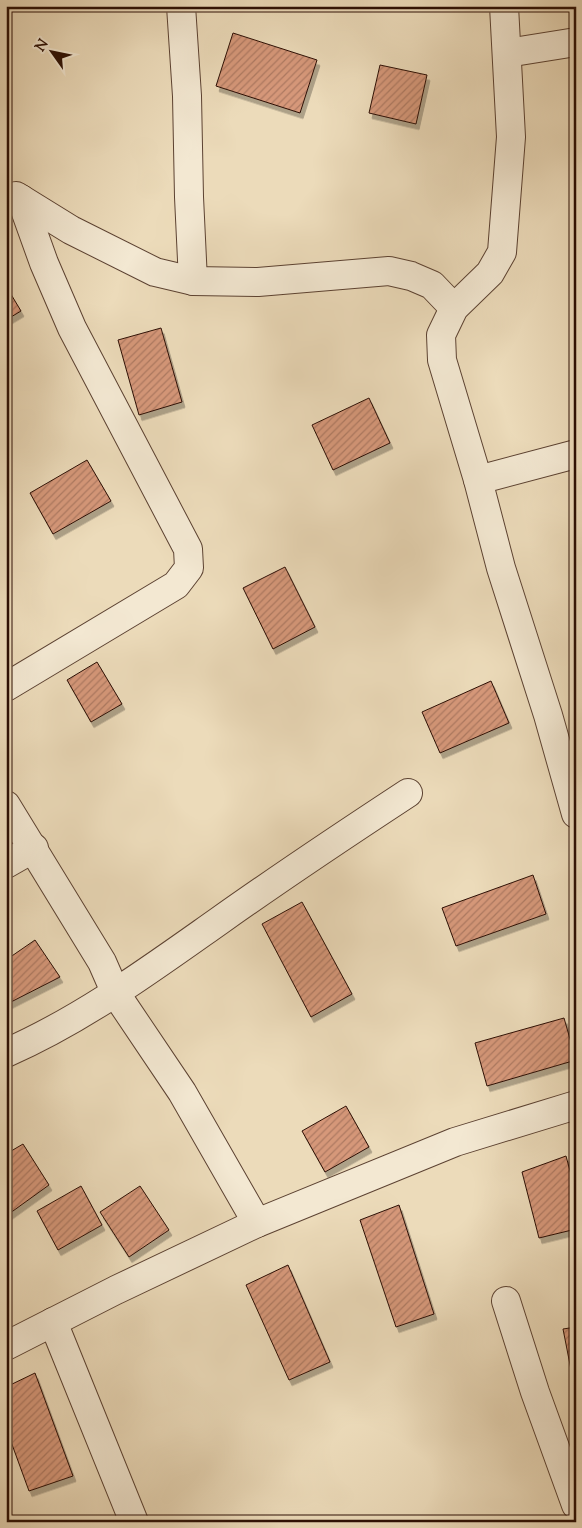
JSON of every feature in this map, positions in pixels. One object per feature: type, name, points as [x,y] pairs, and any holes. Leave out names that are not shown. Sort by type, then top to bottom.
[{"type":"street","points":[[181,6],[187,96],[193,281]]},
{"type":"street","points":[[504,6],[511,137],[502,252],[490,273],[454,308],[441,335],[442,360],[478,480],[501,568],[574,799]]},
{"type":"street","points":[[507,53],[576,42]]},
{"type":"street","points":[[14,194],[71,230],[155,272],[193,281],[258,282],[389,271],[411,276],[432,286],[454,308]]},
{"type":"street","points":[[6,687],[176,585],[189,568],[188,549],[72,328],[14,194]]},
{"type":"street","points":[[478,480],[576,454]]},
{"type":"street","points":[[6,1053],[31,1042],[116,994],[310,857],[408,793]]},
{"type":"street","points":[[6,804],[102,962],[116,994],[182,1092],[257,1223]]},
{"type":"street","points":[[6,864],[34,848]]},
{"type":"street","points":[[6,1346],[257,1223],[455,1142],[576,1106]]},
{"type":"street","points":[[506,1301],[535,1392],[576,1505]]},
{"type":"street","points":[[53,1322],[134,1522]]},
{"type":"building","points":[[233,33],[317,60],[300,113],[216,86]]},
{"type":"building","points":[[380,65],[427,75],[416,124],[369,113]]},
{"type":"building","points":[[6,286],[21,311],[6,320]]},
{"type":"building","points":[[161,328],[182,402],[139,415],[118,340]]},
{"type":"building","points":[[369,398],[390,443],[333,470],[312,425]]},
{"type":"building","points":[[87,460],[111,501],[53,534],[30,493]]},
{"type":"building","points":[[285,567],[315,627],[273,649],[243,588]]},
{"type":"building","points":[[576,655],[576,681],[571,656]]},
{"type":"building","points":[[97,662],[122,704],[91,722],[67,680]]},
{"type":"building","points":[[491,681],[509,723],[440,753],[422,712]]},
{"type":"building","points":[[533,875],[546,914],[456,946],[442,908]]},
{"type":"building","points":[[302,902],[352,994],[311,1017],[262,924]]},
{"type":"building","points":[[35,940],[60,977],[7,1004],[6,960]]},
{"type":"building","points":[[564,1018],[576,1060],[487,1086],[475,1043]]},
{"type":"building","points":[[346,1106],[369,1147],[325,1172],[302,1131]]},
{"type":"building","points":[[23,1144],[49,1185],[6,1216],[6,1154]]},
{"type":"building","points":[[566,1156],[576,1193],[576,1229],[539,1238],[522,1172]]},
{"type":"building","points":[[81,1186],[102,1225],[58,1250],[37,1211]]},
{"type":"building","points":[[140,1186],[169,1230],[129,1257],[100,1212]]},
{"type":"building","points":[[399,1205],[434,1314],[396,1327],[360,1220]]},
{"type":"building","points":[[288,1265],[330,1362],[289,1380],[246,1285]]},
{"type":"building","points":[[576,1327],[576,1380],[573,1380],[563,1329]]},
{"type":"building","points":[[35,1373],[73,1476],[29,1491],[6,1428],[6,1387]]}]
